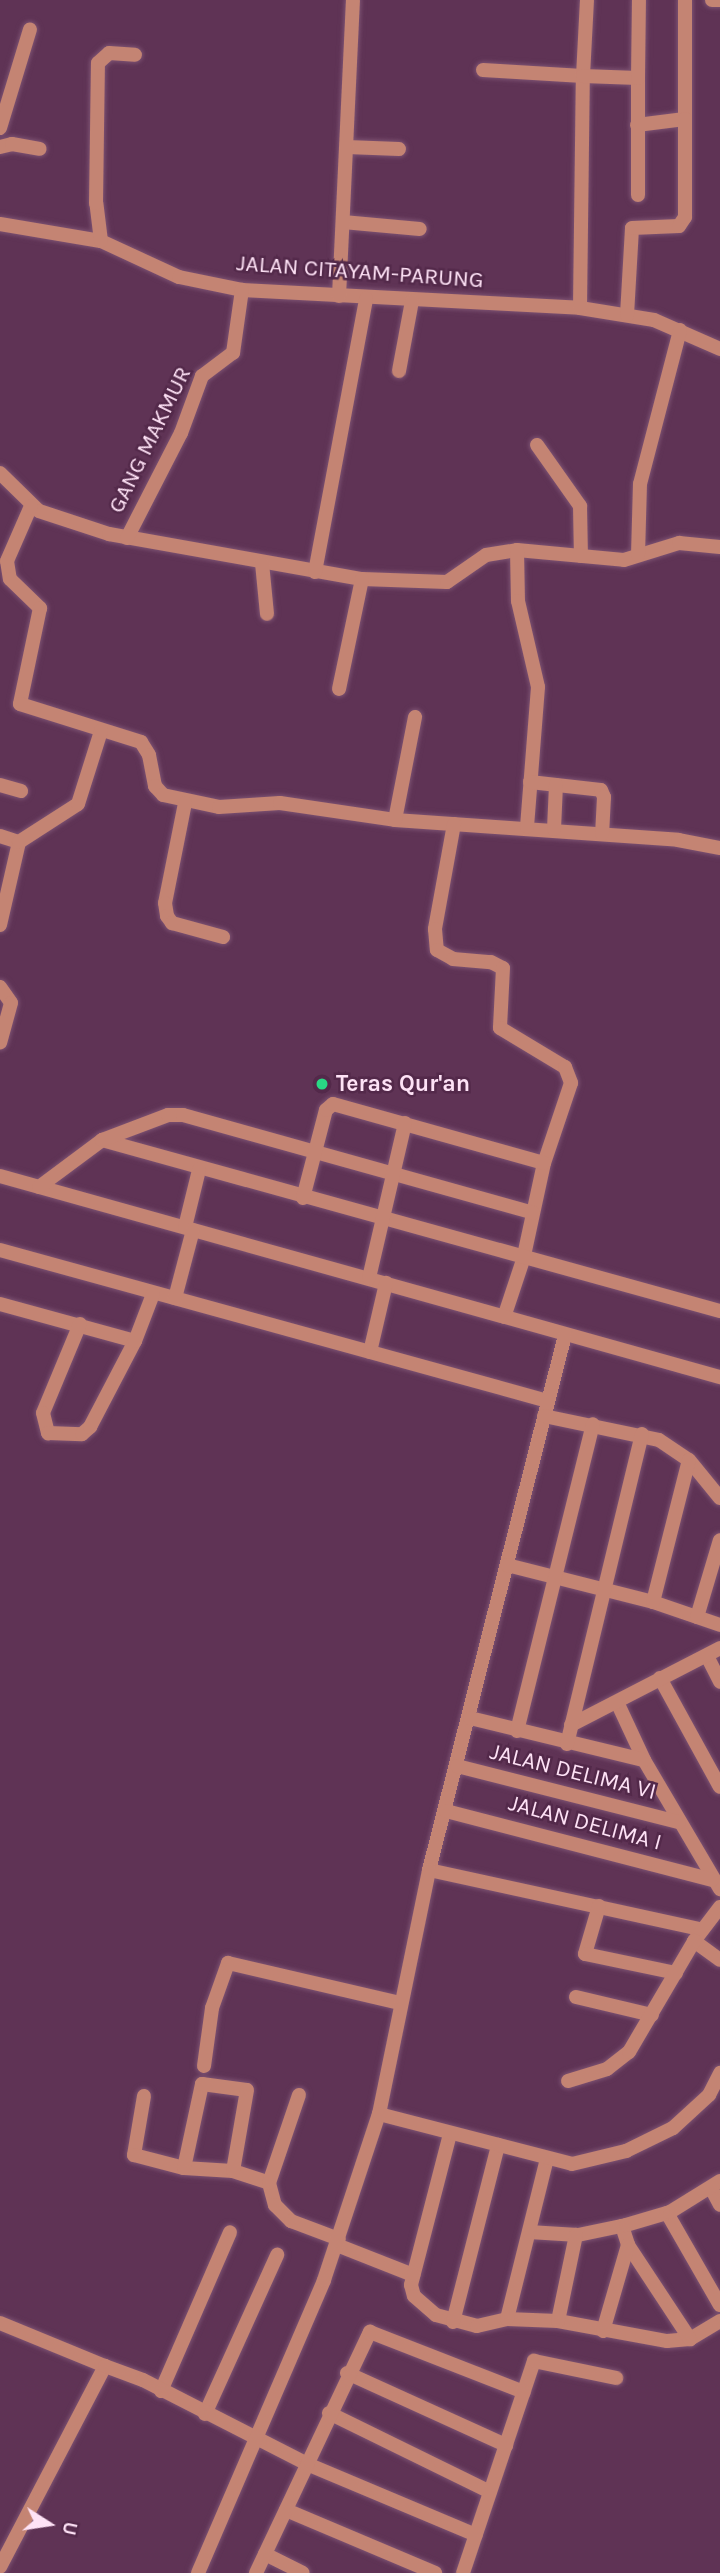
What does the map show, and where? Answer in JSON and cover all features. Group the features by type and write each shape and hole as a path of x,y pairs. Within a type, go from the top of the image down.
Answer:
{"street":[{"path":"339,296 353,0"},
{"path":"580,309 583,76 587,0"},
{"path":"638,195 639,0"},
{"path":"626,315 632,228 679,226 685,217 685,0"},
{"path":"712,0 720,0"},
{"path":"0,128 30,29"},
{"path":"102,241 96,202 98,63 109,53 135,55"},
{"path":"483,70 638,78"},
{"path":"637,125 685,119"},
{"path":"0,147 12,144 40,149"},
{"path":"347,147 400,149"},
{"path":"343,222 420,229"},
{"name":"JALAN CITAYAM-PARUNG","path":"0,224 102,241 179,277 242,290 580,309 626,315 680,330 720,349"},
{"name":"GANG MAKMUR","path":"127,538 174,449 202,376 233,353 242,290"},
{"path":"316,572 366,299"},
{"path":"399,371 412,301"},
{"path":"638,555 640,484 680,330"},
{"path":"537,445 580,506 581,556"},
{"path":"0,473 31,506 127,538 362,579 447,582 486,555 517,550 624,560 680,543 720,547"},
{"path":"31,506 7,561 10,579 40,608 20,704 141,742 149,755 157,790 186,803 280,803 395,820 554,829 720,848"},
{"path":"517,550 518,601 538,687 527,827"},
{"path":"262,563 261,595 267,614"},
{"path":"339,689 362,579"},
{"path":"395,820 415,717"},
{"path":"0,925 4,886 19,842 78,804 101,731"},
{"path":"530,782 603,792 602,834"},
{"path":"0,785 21,791"},
{"path":"554,829 556,785"},
{"path":"186,803 165,903 167,916 172,923 223,937"},
{"path":"454,824 435,943 439,953 453,959 491,962 503,968 500,1028 565,1067 571,1083 544,1163 523,1260 504,1317"},
{"path":"0,836 19,842"},
{"path":"0,987 10,1003 0,1042"},
{"path":"303,1198 326,1110 332,1104 544,1163"},
{"path":"39,1186 102,1140 168,1115 183,1115 395,1171 533,1213"},
{"path":"369,1278 405,1124"},
{"path":"102,1140 199,1170 523,1260 720,1311"},
{"path":"176,1298 199,1170"},
{"path":"0,1176 720,1377"},
{"path":"0,1250 548,1401"},
{"path":"370,1352 386,1283"},
{"path":"80,1324 43,1413 48,1433 82,1434 90,1427 135,1341 153,1294"},
{"path":"0,1304 135,1341"},
{"path":"198,2573 324,2280 379,2114 429,1870 470,1718 565,1335"},
{"path":"544,1416 642,1434 689,1460 720,1498"},
{"path":"517,1731 593,1423"},
{"path":"567,1744 642,1434"},
{"path":"653,1602 689,1460"},
{"path":"697,1616 720,1540"},
{"path":"508,1564 653,1602 720,1625"},
{"path":"571,1725 720,1648"},
{"path":"707,1656 720,1682"},
{"path":"660,1678 720,1787"},
{"path":"617,1702 644,1760 716,1884"},
{"path":"470,1718 567,1744 644,1760"},
{"name":"JALAN DELIMA VI","path":"457,1766 679,1822"},
{"name":"JALAN DELIMA I","path":"446,1811 716,1884"},
{"path":"429,1870 600,1906 697,1935 720,1960"},
{"path":"600,1906 585,1954 676,1973"},
{"path":"568,2081 607,2070 622,2060 652,2015 697,1935 720,1907"},
{"path":"204,2066 215,1997 228,1962 400,2003"},
{"path":"576,1997 652,2015"},
{"path":"379,2114 572,2164 626,2151 673,2128 715,2098 720,2073"},
{"path":"184,2168 202,2084 247,2090 233,2171"},
{"path":"299,2095 270,2183 275,2205 291,2221 337,2245 413,2275"},
{"path":"144,2096 134,2155 184,2168 233,2171 270,2183"},
{"path":"450,2134 413,2275 414,2296 453,2322 484,2326 508,2319 558,2321 603,2332 667,2342 690,2339 720,2321"},
{"path":"453,2322 498,2145"},
{"path":"508,2319 547,2158"},
{"path":"528,2232 576,2235 622,2226 667,2213 715,2185 720,2205"},
{"path":"667,2213 720,2305"},
{"path":"622,2226 628,2245 690,2339"},
{"path":"161,2391 230,2232"},
{"path":"558,2321 576,2235"},
{"path":"603,2332 628,2245"},
{"path":"205,2414 277,2255"},
{"path":"0,2323 161,2391 307,2464 476,2535"},
{"path":"256,2573 365,2338 377,2332 524,2392"},
{"path":"464,2573 537,2360 616,2378"},
{"path":"0,2567 105,2366"},
{"path":"347,2374 506,2445"},
{"path":"329,2413 490,2492"},
{"path":"286,2510 435,2573"},
{"path":"265,2554 303,2573"}],"place":[{"name":"Teras Qur'an","path":"322,1084"}]}
